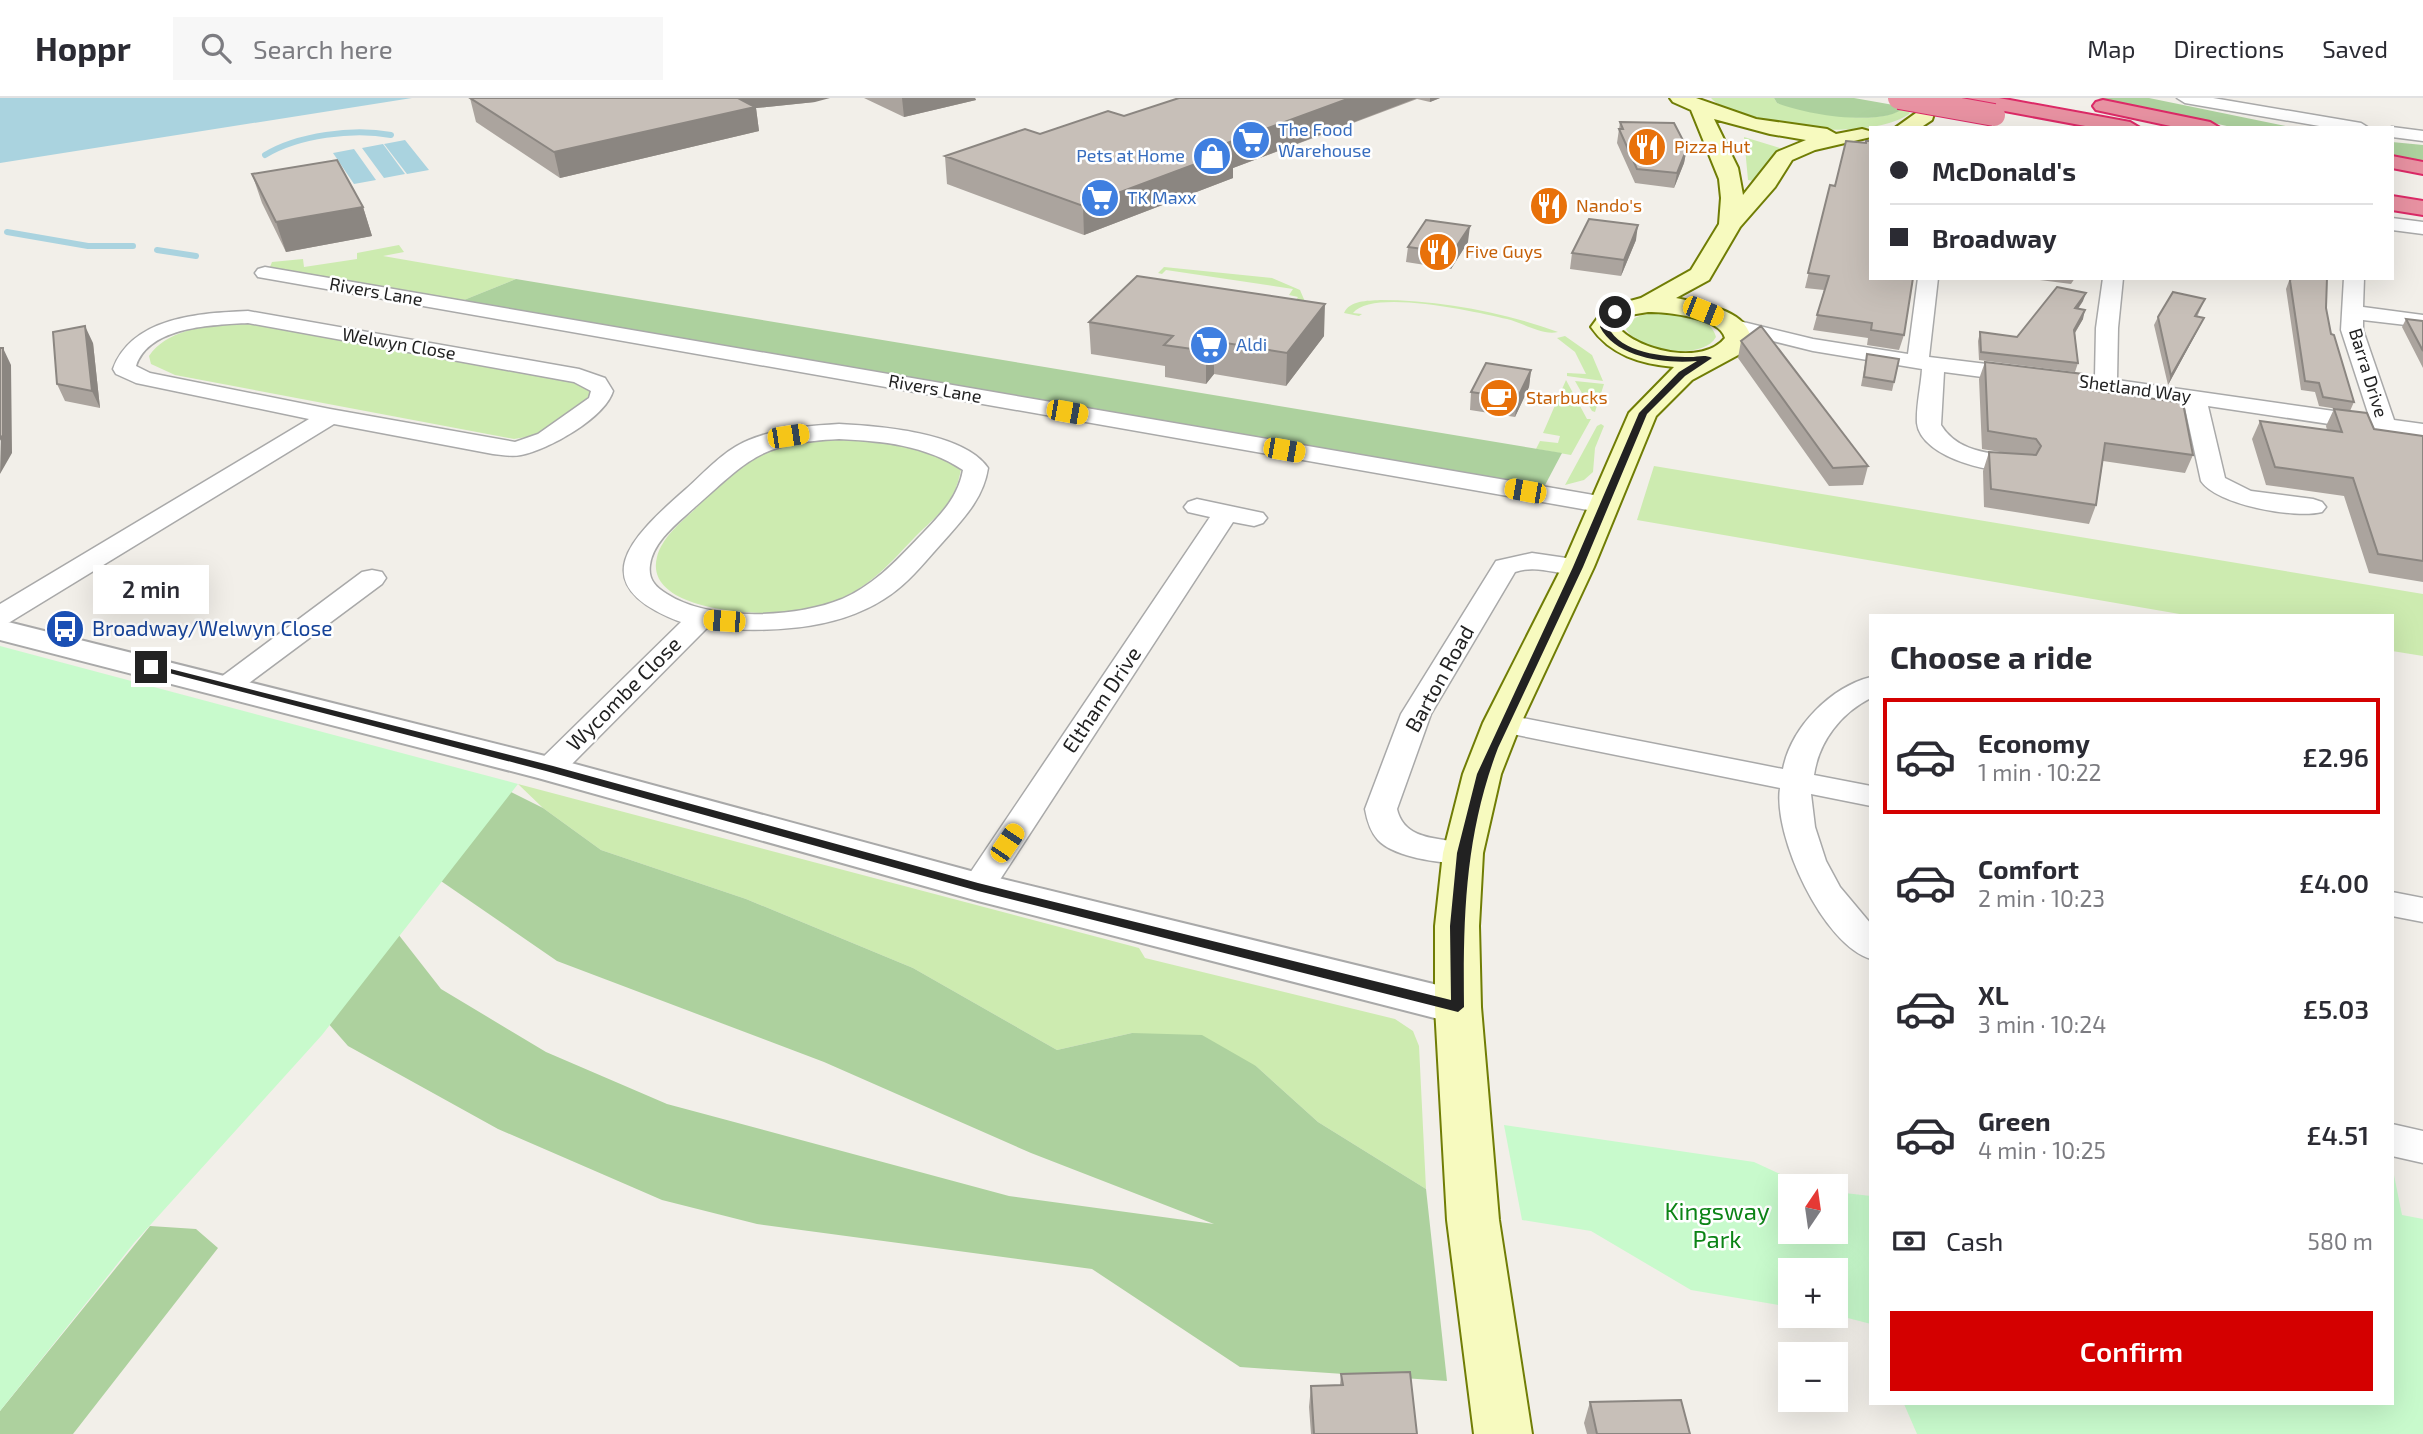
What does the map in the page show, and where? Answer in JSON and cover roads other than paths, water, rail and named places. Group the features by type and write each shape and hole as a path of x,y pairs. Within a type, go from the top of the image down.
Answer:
{"highway":[{"path":"1899,98 2115,126"},
{"path":"1967,98 2054,126"},
{"path":"2060,98 2149,115"},
{"path":"2076,98 2201,126"},
{"path":"2394,162 2423,168"},
{"path":"2394,175 2423,181"},
{"path":"2394,189 2423,195"},
{"path":"2394,203 2423,208"}],"main road":[{"path":"1908,126 1924,116 1929,98"},
{"path":"1694,103 1740,122 1770,129 1812,135 1866,135"},
{"path":"1694,103 1722,155 1729,174 1732,192 1730,224"},
{"path":"1715,356 1690,359 1650,356 1618,344 1608,336 1604,327 1606,319 1615,312 1646,304 1700,275 1730,224 1767,182 1779,161 1790,152 1809,145 1866,135"},
{"path":"1503,1434 1473,1220 1458,1007 1457,926 1463,853 1482,774 1502,723 1578,567 1643,413 1682,374 1732,348 1737,341 1736,333 1725,321 1700,275"},
{"path":"1646,304 1685,306 1725,321"},
{"path":"1618,344 1637,378 1643,413"}],"street":[{"path":"2185,98 2349,126"},
{"path":"2394,132 2423,136"},
{"path":"2394,224 2423,228"},
{"name":"Rivers Lane","path":"265,273 1605,505"},
{"path":"1928,280 1926,362 1929,425 1932,433 1959,455 2021,465"},
{"path":"2106,385 2108,316 2113,280"},
{"name":"Barra Drive","path":"2354,280 2351,330 2384,426"},
{"path":"2352,312 2423,321"},
{"name":"Welwyn Close","path":"248,317 579,376 597,383 602,391 598,401 546,439 517,449 493,447 330,416 144,378 124,369 125,358 157,334 201,321 248,317"},
{"name":"Shetland Way","path":"1725,321 1771,337 1847,352 2194,397 2423,431"},
{"name":"Shetland Way","path":"1715,356 1768,350 1847,352"},
{"path":"2194,397 2213,481 2217,486 2245,496 2313,506"},
{"path":"0,615 330,416"},
{"name":"Wycombe Close","path":"549,768 700,619 784,621 820,615 849,605 876,591 894,578 967,500 976,468 961,455 941,446 841,430 788,436 749,450 659,525 638,557 636,575 646,595 668,610 700,619"},
{"name":"Eltham Drive","path":"978,887 1226,513"},
{"name":"Barton Road","path":"1463,853 1401,842 1387,832 1381,821 1381,809 1416,715 1505,567 1521,560 1578,567"},
{"path":"227,686 372,578"},
{"path":"0,630 549,768 978,887 1458,1007"},
{"path":"1869,688 1843,702 1820,724 1804,752 1796,781 1796,825 1810,866 1830,902 1869,944"},
{"path":"1502,723 1869,796"},
{"path":"2394,904 2423,910"},
{"path":"2394,1140 2423,1147"}],"water":[{"path":"0,98 412,98 0,163"},
{"path":"405,140 429,170 407,174 384,144"},
{"path":"383,144 405,174 384,178 362,148"},
{"path":"354,149 376,180 354,184 333,153"}],"waterway":[{"path":"265,155 293,142 326,135 360,132 391,135"},
{"path":"7,232 88,246 133,246"},
{"path":"157,250 196,256"}],"place":[{"name":"The Food Warehouse","path":"1251,140"},
{"name":"Pizza Hut","path":"1647,147"},
{"name":"Pets at Home","path":"1212,156"},
{"name":"TK Maxx","path":"1100,198"},
{"name":"Nando's","path":"1549,206"},
{"name":"Five Guys","path":"1438,252"},
{"name":"Aldi","path":"1209,345"},
{"name":"Starbucks","path":"1499,398"},
{"name":"Broadway/Welwyn Close","path":"65,629"}],"park label":[{"name":"Kingsway Park","path":"1717,1226"}]}
